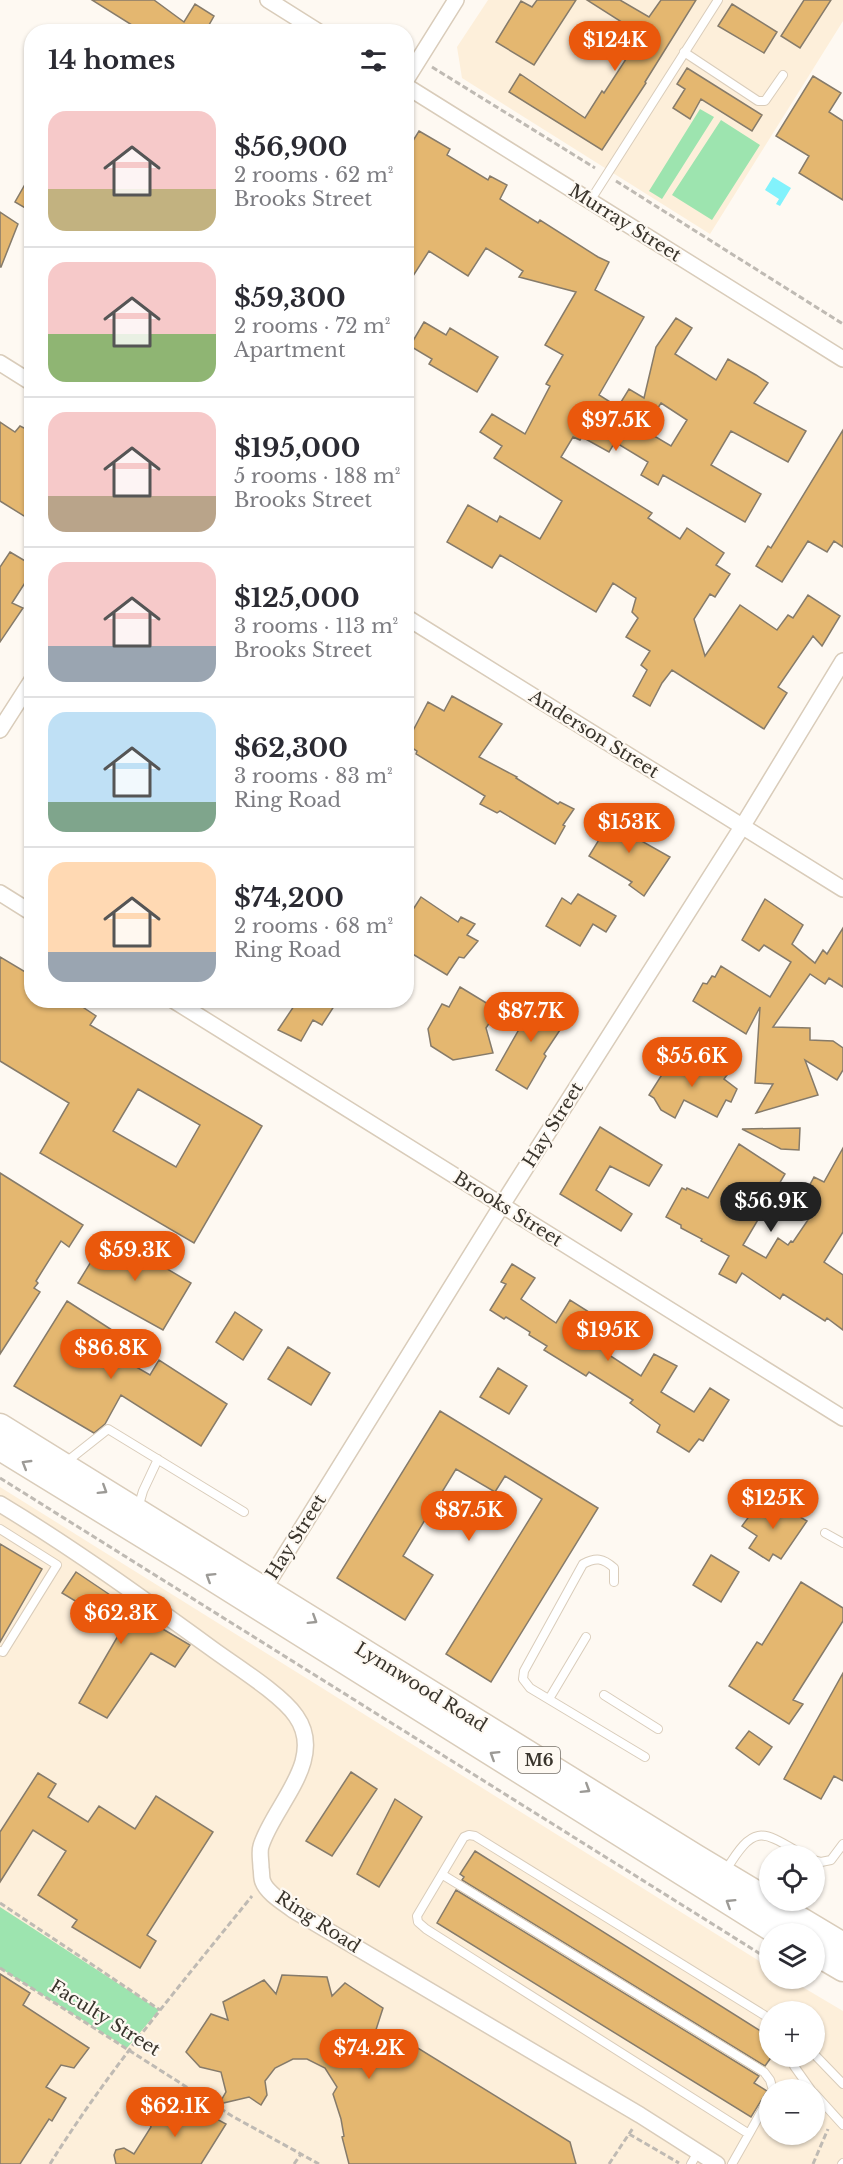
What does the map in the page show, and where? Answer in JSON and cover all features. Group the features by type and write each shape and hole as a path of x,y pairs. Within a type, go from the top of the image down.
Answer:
{"main road":[{"name":"Lynnwood Road","path":"0,1426 723,1874 843,1945"},
{"name":"Lynnwood Road","path":"0,1448 762,1923"},
{"path":"825,1958 843,1968"}],"street":[{"path":"268,0 306,24"},
{"path":"414,68 456,0"},
{"name":"Murray Street","path":"414,91 843,359"},
{"path":"0,363 24,378"},
{"name":"Anderson Street","path":"414,622 843,889"},
{"name":"Hay Street","path":"264,1589 502,1205 742,827 843,661"},
{"path":"0,730 24,692"},
{"path":"0,893 24,908"},
{"name":"Brooks Street","path":"186,1008 843,1418"},
{"name":"Ring Road","path":"0,1504 111,1576 248,1674 297,1717 304,1737 305,1754 296,1780 272,1821 260,1848 263,1882 277,1898 293,1910 640,2115 695,2158 717,2164"}],"lane":[{"path":"590,201 717,0"},
{"path":"684,52 758,100 765,101 783,75"},
{"path":"63,1465 108,1429 244,1512"},
{"path":"137,1511 143,1491 158,1460"},
{"path":"0,1529 57,1565 3,1652 0,1651"},
{"path":"825,1533 843,1543"},
{"path":"614,1582 614,1568 605,1559 593,1559 583,1564 524,1671 523,1679 526,1684 549,1699 645,1757"},
{"path":"549,1699 586,1637"},
{"path":"604,1695 658,1729"},
{"path":"723,1874 740,1846 754,1835 769,1835 786,1845"},
{"path":"749,2134 426,1929 418,1922 417,1916 464,1837 475,1836 759,2012"},
{"path":"825,1861 831,1860 843,1844"},
{"path":"443,1875 764,2072 769,2079"},
{"path":"825,2065 843,2084"},
{"path":"825,2106 843,2125"},
{"path":"732,2164 759,2116"}],"path":[{"path":"420,59 843,324"},
{"path":"0,1478 759,1953"},
{"path":"50,2164 130,2049 263,1882"},
{"path":"0,1903 160,2010"},
{"name":"Faculty Street","path":"0,1968 232,2116 319,2164"},
{"path":"609,2164 640,2115"},
{"path":"813,2164 833,2116"},
{"path":"629,2134 680,2164"},
{"path":"294,2164 301,2154"}],"shaded area":[{"path":"488,0 843,0 843,21 710,234 462,78 457,47"},
{"path":"0,1487 759,1961 759,1989 806,1989 843,2011 843,2164 0,2164"}],"green space":[{"path":"700,109 714,117 662,199 649,191"},
{"path":"721,120 760,145 712,220 672,195"},
{"path":"0,1907 159,2010 127,2048 0,1968"}],"water":[{"path":"773,177 791,188 780,206 776,204 779,199 765,190"}],"building":[{"path":"92,0 154,0 184,22 195,4 214,16 210,24 130,24"},
{"path":"537,0 576,0 534,65 496,42 521,1 532,7"},
{"path":"587,0 620,0 649,17 661,0 696,0 602,150 509,92 520,74 585,118 630,53 627,51 639,33"},
{"path":"804,0 831,0 800,48 781,36"},
{"path":"732,4 777,32 764,53 718,26"},
{"path":"687,68 762,115 752,131 701,99 690,119 673,108 685,89 677,84"},
{"path":"813,76 841,93 829,112 843,121 843,200 799,173 809,156 776,136"},
{"path":"419,131 450,149 447,155 488,180 490,176 507,185 500,199 538,223 540,220 609,262 595,290 644,317 599,395 618,407 629,389 644,398 656,347 676,318 692,328 675,354 716,380 728,359 756,375 768,383 754,403 806,431 788,462 731,431 711,465 761,494 745,522 663,475 658,485 641,475 648,462 615,442 609,452 582,437 580,440 573,437 561,457 652,513 648,518 680,539 687,528 724,553 716,565 730,574 715,597 710,594 694,619 705,656 740,605 777,630 788,615 793,618 808,595 840,616 822,646 813,636 778,687 787,693 764,729 672,670 650,706 633,696 647,670 641,665 650,651 626,637 638,618 632,612 636,598 613,583 596,612 500,555 492,568 447,542 468,505 497,522 500,516 540,539 562,501 494,458 502,446 480,432 492,414 525,434 550,386 546,384 563,355 545,345 576,292 519,277 523,271 486,248 468,276 429,251 414,274 414,139","holes":["661,403 687,420 671,446 644,430"]},
{"path":"24,186 24,207 15,202"},
{"path":"0,212 18,224 1,267 0,267"},
{"path":"424,322 446,335 450,328 498,357 477,392 429,364 432,359 414,348 414,339"},
{"path":"0,422 15,432 20,426 24,428 24,516 0,501"},
{"path":"843,430 843,547 834,541 827,552 808,541 782,582 756,566 768,546 771,548"},
{"path":"10,552 24,560 24,584 12,603 23,608 0,642 0,567"},
{"path":"452,696 502,724 479,757 517,777 558,804 560,802 574,809 563,825 565,826 555,844 500,811 497,813 480,804 485,796 416,754 414,729 428,702 444,711"},
{"path":"619,807 636,820 629,834 670,857 644,896 629,885 632,882 589,856"},
{"path":"578,894 616,916 606,932 593,924 580,946 546,926 562,898 571,904"},
{"path":"421,897 458,922 461,917 475,924 467,935 478,941 464,958 459,957 447,975 414,955 414,908"},
{"path":"765,899 803,925 792,944 815,963 823,950 827,954 843,928 843,987 829,978 825,984 810,974 773,1027 810,1028 810,1040 833,1041 843,1048 843,1070 837,1080 805,1060 818,1095 756,1113 773,1084 755,1083 760,1007 746,1034 693,1001 703,983 707,984 712,976 715,977 721,966 770,997 791,962 764,945 759,951 742,940"},
{"path":"0,957 24,971 24,1008 84,1008 96,1016 90,1025 262,1126 194,1243 40,1153 69,1103 0,1061","holes":["138,1089 200,1125 176,1167 113,1131"]},
{"path":"460,987 498,1010 486,1028 493,1053 453,1060 431,1046 428,1029 442,1004 449,1007"},
{"path":"539,994 559,1006 552,1017 564,1024 544,1054 546,1056 527,1089 496,1070"},
{"path":"293,1008 333,1008 322,1025 313,1020 301,1041 278,1030"},
{"path":"675,1054 698,1069 703,1060 727,1075 724,1079 737,1089 731,1102 726,1100 717,1117 684,1100 675,1118 661,1110 654,1098 649,1095"},
{"path":"600,1127 662,1165 649,1186 610,1166 596,1190 632,1214 621,1231 560,1194"},
{"path":"800,1128 799,1150 781,1149 742,1129"},
{"path":"739,1144 785,1174 743,1245 766,1258 778,1238 788,1245 791,1241 793,1242 812,1214 809,1212 816,1198 806,1192 814,1177 824,1182 843,1148 843,1232 824,1262 843,1275 843,1330 827,1318 825,1321 783,1294 780,1299 742,1273 736,1283 719,1274 729,1256 701,1241 702,1239 666,1217 682,1188 708,1198"},
{"path":"0,1173 83,1225 69,1247 61,1241 36,1281 38,1283 34,1288 40,1292 0,1354"},
{"path":"108,1234 191,1283 163,1330 78,1283"},
{"path":"512,1264 535,1278 521,1299 556,1323 570,1300 619,1331 606,1353 641,1376 654,1354 677,1366 661,1392 694,1412 710,1388 729,1400 703,1441 699,1439 689,1452 657,1432 660,1425 630,1403 633,1400 589,1372 586,1376 544,1350 547,1346 529,1335 530,1332 490,1310 506,1284 501,1282"},
{"path":"67,1301 129,1341 119,1357 150,1375 159,1360 227,1404 201,1446 121,1395 105,1424 94,1433 14,1386"},
{"path":"235,1312 262,1330 243,1360 216,1342"},
{"path":"288,1347 330,1373 311,1405 268,1379"},
{"path":"498,1368 527,1386 509,1414 480,1397"},
{"path":"440,1411 598,1508 491,1682 446,1654 542,1499 505,1476 495,1492 456,1469 403,1556 433,1575 405,1620 337,1578"},
{"path":"761,1500 774,1509 778,1504 807,1521 781,1559 773,1554 769,1561 749,1548 757,1536 742,1526"},
{"path":"0,1544 42,1569 0,1642"},
{"path":"711,1555 739,1572 721,1602 693,1585"},
{"path":"76,1572 127,1608 190,1645 175,1667 151,1653 107,1718 79,1703 122,1629 62,1593"},
{"path":"801,1582 843,1608 843,1621 793,1700 803,1704 789,1724 729,1686 757,1642 762,1645"},
{"path":"843,1673 843,1781 834,1776 821,1799 784,1779"},
{"path":"749,1731 772,1747 759,1765 736,1748"},
{"path":"351,1772 377,1789 332,1856 306,1841"},
{"path":"38,1773 56,1784 48,1797 88,1822 99,1806 135,1829 156,1796 213,1832 147,1935 156,1941 140,1968 72,1927 77,1920 38,1895 66,1851 33,1830 0,1882 0,1832"},
{"path":"395,1799 422,1817 379,1887 357,1874"},
{"path":"475,1851 759,2030 759,2062 462,1880 464,1877 460,1874"},
{"path":"456,1890 759,2076 754,2083 759,2086 759,2104 751,2117 437,1923"},
{"path":"0,1974 30,1993 23,2005 89,2048 74,2068 61,2065 46,2087 66,2098 52,2121 49,2119 20,2164 0,2164"},
{"path":"282,1975 327,1977 332,1996 345,1983 383,2008 373,2039 389,2049 413,2045 570,2142 576,2164 349,2164 342,2137 344,2136 341,2119 333,2094 337,2087 325,2068 307,2059 293,2059 275,2068 265,2081 267,2095 261,2105 249,2097 219,2104 226,2092 221,2072 200,2067 186,2052 211,2014 228,2020 223,2002 264,1980 276,1994"},
{"path":"169,2098 186,2109 189,2104 226,2124 201,2164 116,2164 114,2155 116,2150 124,2148 134,2154 151,2127 148,2120 159,2115"}]}
